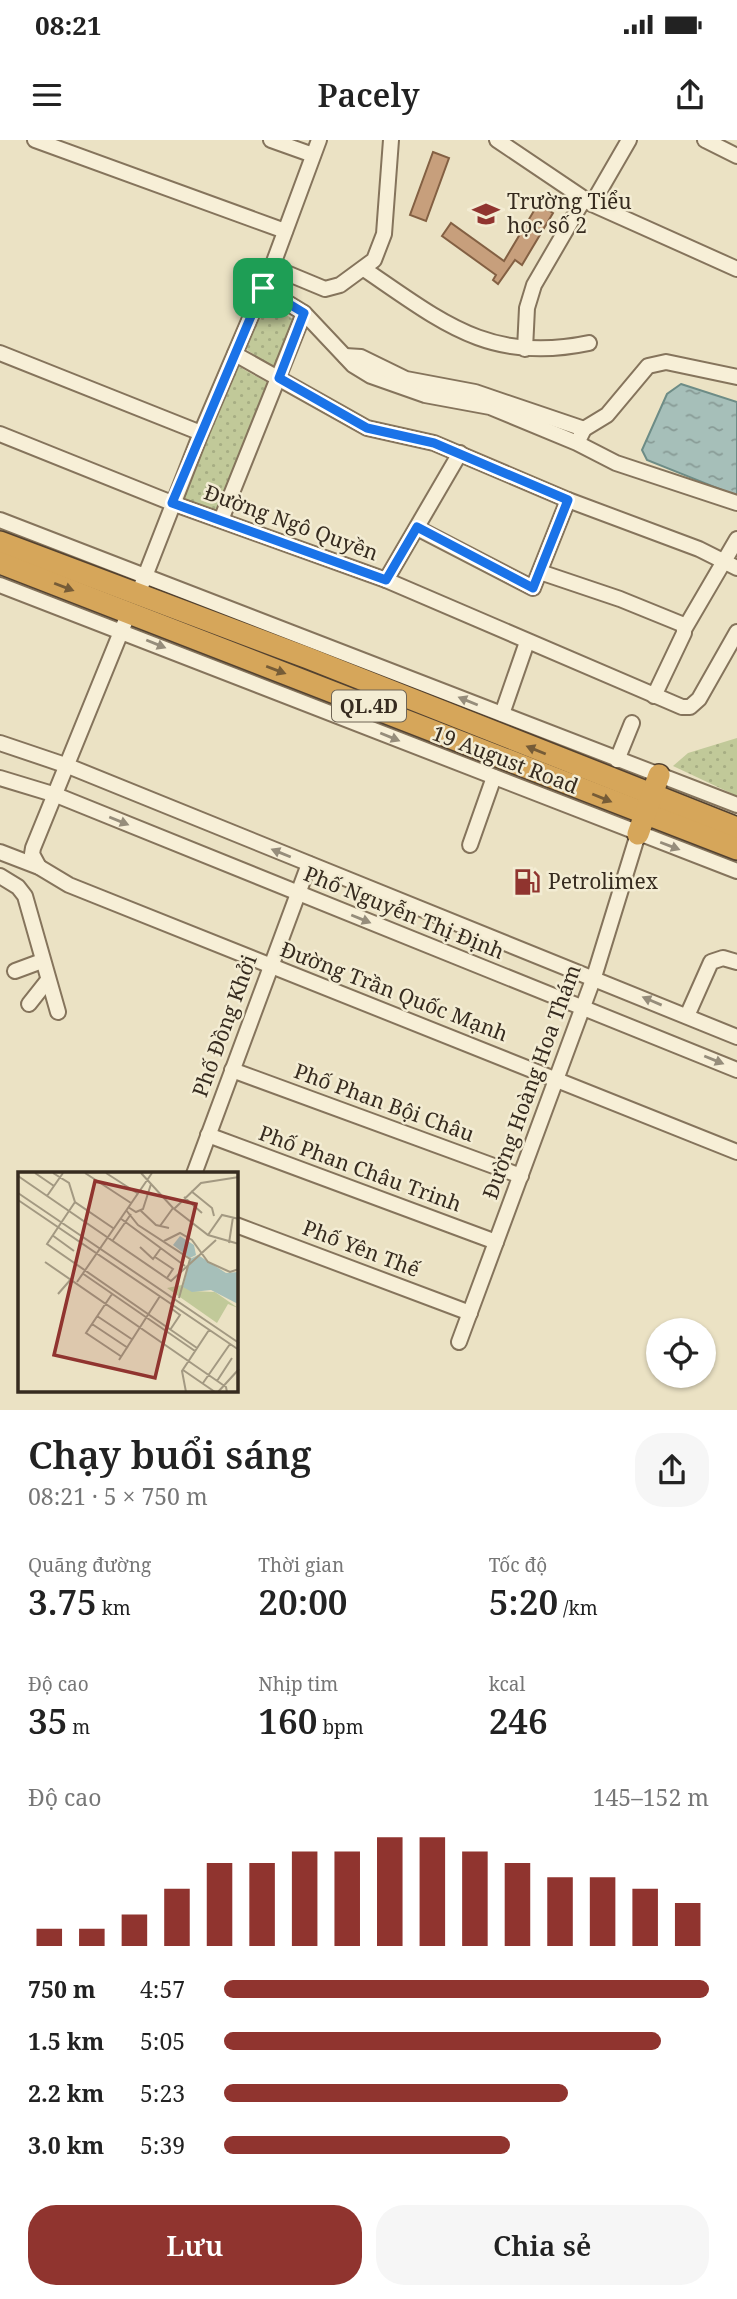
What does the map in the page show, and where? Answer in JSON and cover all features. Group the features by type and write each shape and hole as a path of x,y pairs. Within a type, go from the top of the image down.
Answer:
{"highway":[{"name":"19 August Road","path":"0,542 133,603 645,815 737,849"},
{"name":"19 August Road","path":"0,563 133,603"},
{"path":"645,815 659,775"},
{"name":"19 August Road","path":"645,815 737,828"}],"street":[{"path":"35,140 285,231"},
{"path":"271,140 313,155"},
{"path":"39,867 32,854 33,848 172,503 272,267 319,140"},
{"path":"272,267 325,289 340,285 364,269 379,253 384,234 391,140"},
{"path":"497,140 588,202 737,269"},
{"path":"525,349 527,308 534,285 629,140"},
{"path":"705,140 737,156"},
{"path":"364,269 472,336 499,346 557,349 589,343"},
{"path":"263,288 304,313 345,356 361,357 406,379 475,391 581,436 616,463 737,503"},
{"path":"221,520 304,313"},
{"path":"0,353 201,433"},
{"path":"235,355 367,428 434,443 568,500 678,540 737,568"},
{"path":"581,436 607,415 648,366 666,362 737,377"},
{"name":"Đường Ngô Quyền","path":"0,434 172,503 386,580 682,707 690,707 699,699 737,632"},
{"path":"386,580 460,453"},
{"path":"417,527 533,588 568,500"},
{"name":"19 August Road","path":"0,520 133,603 494,777 645,815 737,871"},
{"path":"654,696 685,628 737,538"},
{"path":"540,572 653,611 685,628"},
{"name":"19 August Road","path":"0,585 133,603 502,714 737,805"},
{"path":"502,714 527,642"},
{"path":"617,760 632,723"},
{"name":"Phố Nguyễn Thị Định","path":"0,743 68,766 737,1037"},
{"path":"470,845 494,777"},
{"name":"Phố Nguyễn Thị Định","path":"0,778 56,796 737,1070"},
{"name":"Đường Hoàng Hoa Thám","path":"459,1342 594,977 645,815"},
{"name":"Đường Trần Quốc Mạnh","path":"0,852 39,867 69,885 270,966 557,1080 736,1147"},
{"name":"Phố Đồng Khởi","path":"195,1172 309,864"},
{"path":"0,876 18,887 25,896 58,1012"},
{"path":"687,1016 711,962 723,958 737,962"},
{"path":"15,971 43,961"},
{"path":"29,1004 48,980"},
{"name":"Phố Phan Bội Châu","path":"232,1070 521,1176"},
{"name":"Phố Phan Châu Trinh","path":"208,1135 496,1242"},
{"name":"Phố Yên Thế","path":"238,1226 470,1313"}],"green space":[{"path":"263,299 294,320 273,369 245,348"},
{"path":"236,365 270,384 219,517 181,502"},
{"path":"737,738 737,796 673,766 688,753"}],"water":[{"path":"681,384 737,402 737,496 647,460 642,450 667,394"}],"building":[{"path":"433,152 449,158 426,221 410,215"},
{"path":"538,204 553,213 522,265 515,260 498,284 493,280 496,275 442,236 451,223 504,261"}],"place":[{"name":"Trường Tiểu học số 2","path":"486,214"},
{"name":"Petrolimex","path":"527,882"}],"route":[{"path":"263,288 304,313 279,378 367,428 434,443 568,500 533,588 417,527 386,580 172,503 263,288"}]}
